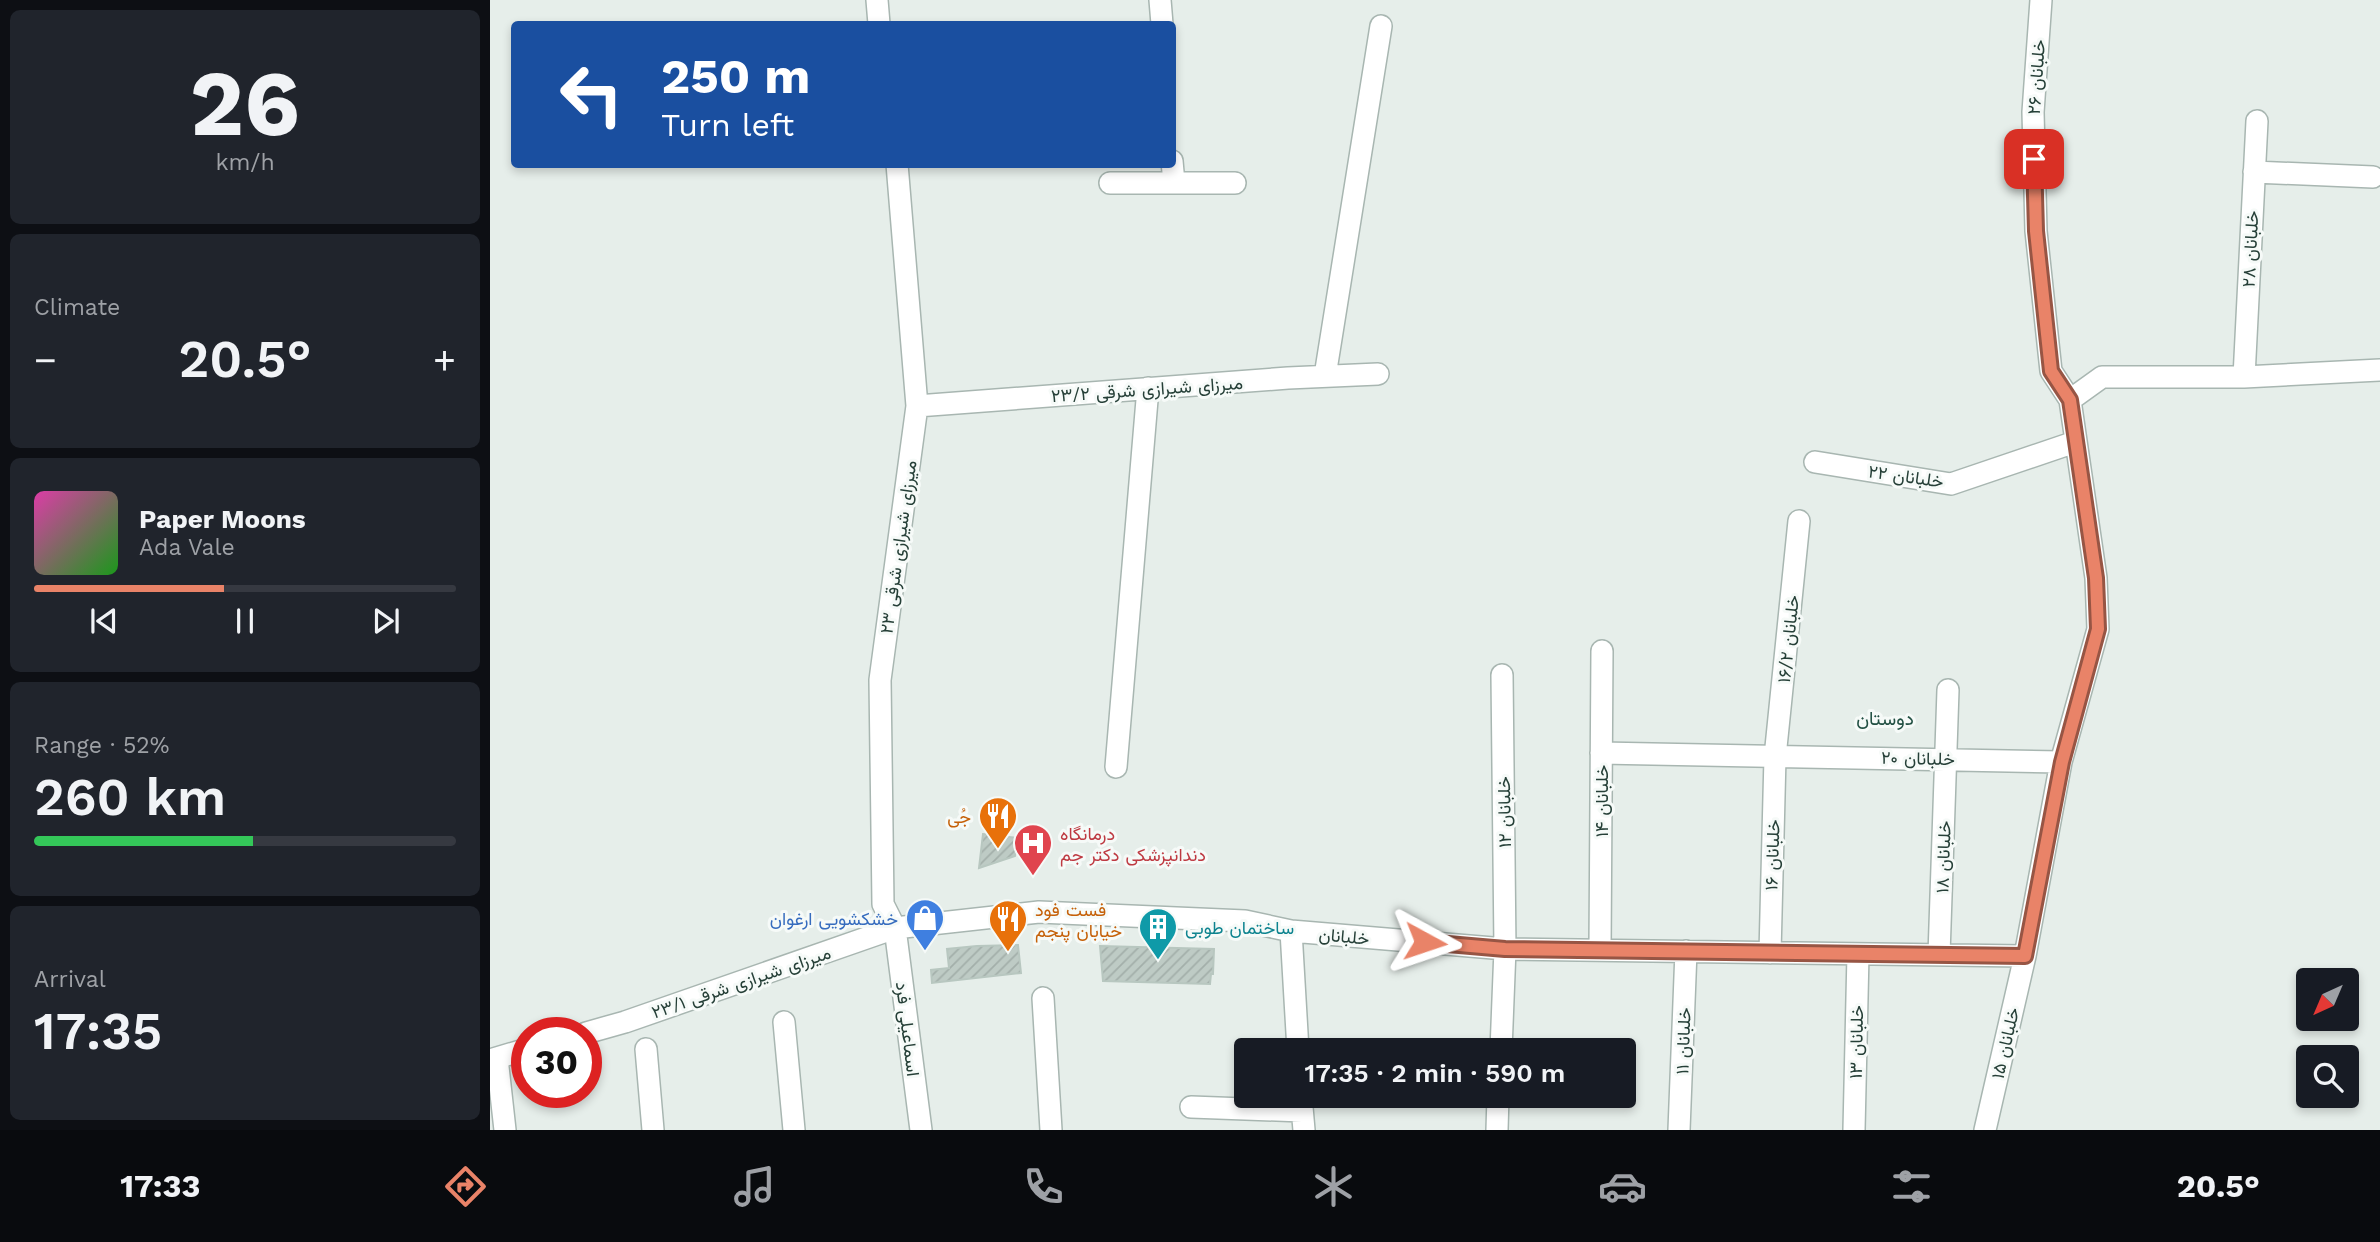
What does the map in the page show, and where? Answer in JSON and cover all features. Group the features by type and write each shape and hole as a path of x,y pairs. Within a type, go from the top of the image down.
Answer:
{"street":[{"path":"877,0 879,21"},
{"path":"1160,0 1162,21"},
{"name":"۲۶ خلبانان","path":"2041,0 2033,112 2036,231 2051,371 2070,400"},
{"path":"1325,376 1381,26"},
{"name":"۲۸ خلبانان","path":"2244,377 2257,121"},
{"name":"۲۳ میرزای شیرازی شرقی","path":"895,928 883,904 880,680 917,406 897,168"},
{"path":"1173,168 1174,183"},
{"path":"2254,172 2373,177"},
{"path":"1110,183 1235,183"},
{"path":"2070,400 2102,377 2244,377 2380,370"},
{"name":"۲۳/۲ میرزای شیرازی شرقی","path":"917,406 1378,374"},
{"path":"1116,767 1148,388"},
{"name":"۱۵ خلبانان","path":"1985,1130 2025,956 2062,762 2098,629 2096,578 2070,400"},
{"name":"۲۲ خلبانان","path":"1815,463 1951,484 2075,442"},
{"name":"۱۶/۲ خلبانان","path":"1775,757 1799,521"},
{"name":"۱۴ خلبانان","path":"1600,950 1602,651"},
{"name":"۱۲ خلبانان","path":"1501,1038 1505,949 1502,675"},
{"name":"۱۸ خلبانان","path":"1939,955 1948,690"},
{"name":"۲۰ خلبانان","path":"1601,753 2062,762"},
{"name":"۱۶ خلبانان","path":"1770,953 1775,757"},
{"name":"۲۳/۱ میرزای شیرازی شرقی","path":"602,1028 895,928 1039,912 1245,921 1292,931"},
{"name":"اسماعیلی فرد","path":"895,928 921,1130"},
{"path":"1292,931 1297,1038"},
{"name":"خلبانان","path":"1292,931 1505,949 2025,956"},
{"name":"۱۱ خلبانان","path":"1679,1130 1686,951"},
{"name":"۱۳ خلبانان","path":"1854,1130 1858,954"},
{"path":"1043,998 1051,1130"},
{"path":"784,1022 794,1130"},
{"path":"646,1049 653,1130"},
{"path":"505,1130 493,1059 511,1054"},
{"path":"1191,1107 1302,1112"},
{"path":"1497,1130 1498,1108"}],"building":[{"path":"983,834 1018,838 1015,856 979,868"},
{"path":"1018,945 1021,973 932,983 931,970 949,968 947,949"},
{"name":"ساختمان طوبی","path":"1100,946 1214,949 1213,974 1210,984 1103,981"}],"place":[{"name":"جُی","path":"998,850"},
{"name":"درمانگاه دندانپزشکی دکتر جم","path":"1033,877"},
{"name":"خشکشویی ارغوان","path":"925,952"},
{"name":"فست فود خیابان پنجم","path":"1008,953"},
{"name":"ساختمان طوبی","path":"1158,961"}],"district":[{"name":"دوستان","path":"1885,718"}],"route":[{"path":"1425,942 1505,949 2025,956 2062,762 2098,629 2096,578 2070,400 2051,371 2036,231 2034,159"}]}
